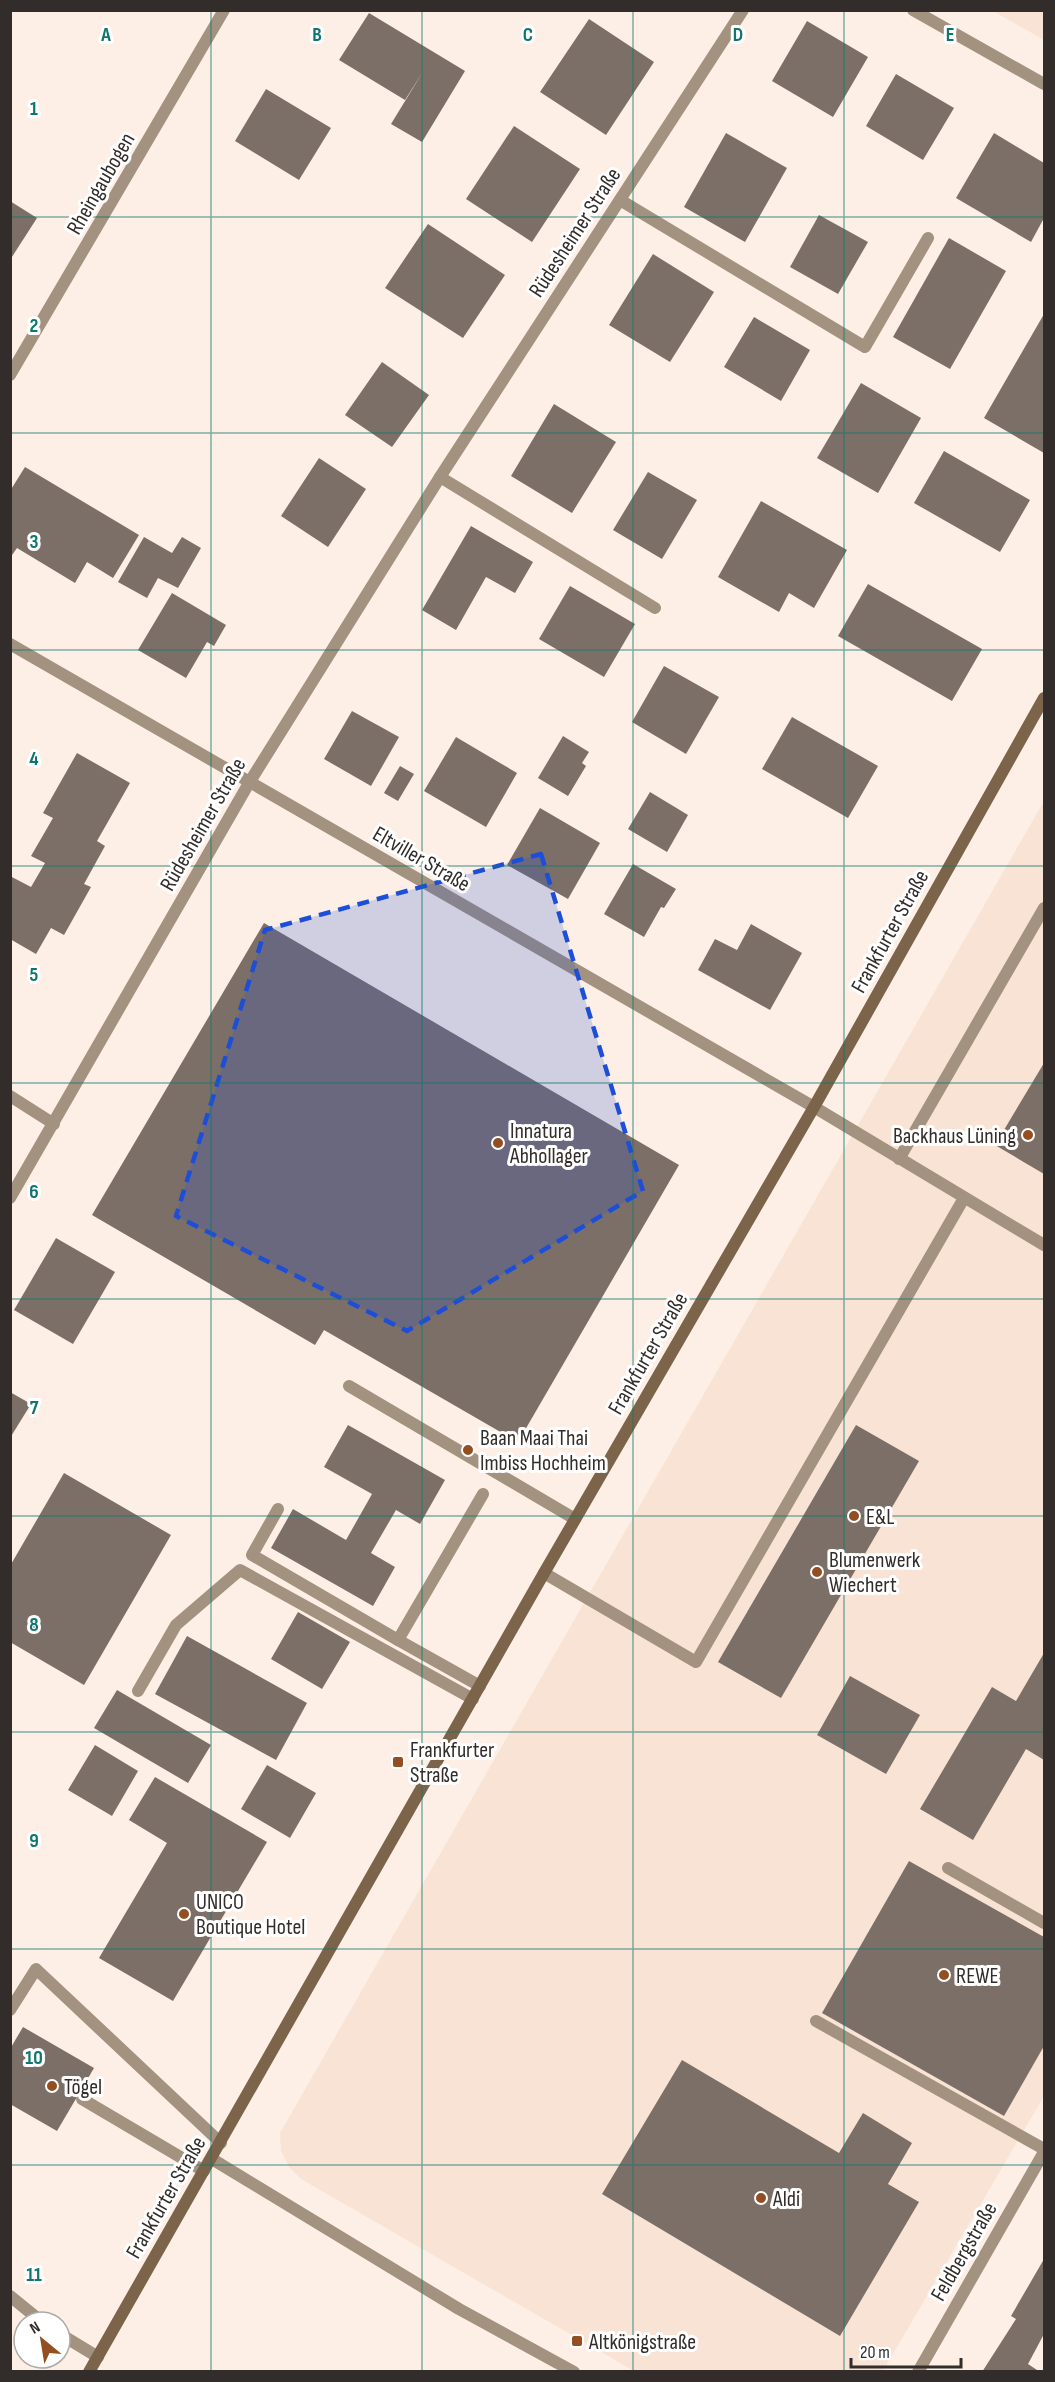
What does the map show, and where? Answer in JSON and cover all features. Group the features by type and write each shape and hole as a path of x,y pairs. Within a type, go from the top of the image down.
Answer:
{"street":[{"name":"Rheingaubogen","path":"10,375 224,10"},
{"name":"Rüdesheimer Straße","path":"10,1198 249,783 440,477 743,10"},
{"path":"913,10 1044,84"},
{"path":"620,200 865,347 927,238"},
{"path":"440,477 655,608"},
{"name":"Eltviller Straße","path":"10,644 814,1107 1044,1245"},
{"name":"Frankfurter Straße","path":"89,2372 544,1573 814,1107 1044,698"},
{"path":"899,1159 1044,908"},
{"path":"10,1096 54,1124"},
{"path":"544,1573 696,1662 964,1198"},
{"path":"349,1386 576,1519"},
{"path":"398,1640 483,1494"},
{"path":"278,1509 252,1554 480,1686"},
{"path":"138,1691 176,1625 240,1570 473,1699"},
{"path":"948,1868 1044,1923"},
{"path":"10,2010 36,1969 221,2143"},
{"path":"816,2021 1044,2151"},
{"path":"82,2099 204,2171"},
{"name":"Feldbergstraße","path":"918,2372 1044,2151"},
{"path":"212,2158 459,2309 574,2372"},
{"path":"10,2296 27,2310"},
{"path":"72,2341 98,2357"}],"highlighted area":[{"path":"541,854 643,1191 407,1331 176,1216 265,930"}],"shaded area":[{"path":"993,11 1044,11 1044,40"},
{"path":"1044,801 1044,2096 883,2371 634,2371 301,2179 290,2168 281,2151 280,2133"}],"building":[{"path":"369,13 465,71 422,142 391,124 424,70 405,100 339,60"},
{"path":"589,19 654,62 606,135 540,92"},
{"path":"807,21 868,57 833,117 772,81"},
{"path":"896,74 954,108 923,160 866,126"},
{"path":"266,89 331,128 299,180 235,141"},
{"path":"514,126 580,169 532,242 466,199"},
{"path":"726,133 787,168 745,242 684,207"},
{"path":"994,133 1044,163 1044,218 1031,242 956,198"},
{"path":"10,201 37,218 10,260"},
{"path":"819,215 868,242 838,294 790,267"},
{"path":"428,224 505,275 463,338 385,288"},
{"path":"949,238 1006,271 950,369 893,337"},
{"path":"653,254 714,292 670,362 609,325"},
{"path":"1044,314 1044,453 984,418"},
{"path":"754,317 810,350 781,401 724,367"},
{"path":"382,362 429,395 392,447 345,415"},
{"path":"861,383 921,418 878,493 817,458"},
{"path":"554,404 616,442 572,513 511,476"},
{"path":"944,451 1030,500 1000,552 914,503"},
{"path":"319,458 366,489 328,547 281,516"},
{"path":"25,467 139,535 113,578 87,562 75,583 17,548 10,558 10,491"},
{"path":"648,472 697,500 662,559 613,530"},
{"path":"761,501 847,550 814,608 789,593 779,612 718,577"},
{"path":"471,526 533,562 515,593 486,577 456,630 422,610"},
{"path":"144,537 172,553 182,537 201,548 178,588 158,578 147,598 118,582"},
{"path":"868,584 982,649 952,701 838,636"},
{"path":"570,586 635,624 604,677 539,639"},
{"path":"172,593 226,625 214,646 207,642 186,678 138,650"},
{"path":"664,666 719,697 686,754 632,722"},
{"path":"352,711 399,737 371,786 324,759"},
{"path":"792,717 878,766 848,818 762,769"},
{"path":"563,736 589,752 582,763 586,766 568,796 538,778"},
{"path":"456,737 517,773 486,827 424,791"},
{"path":"77,753 130,783 97,841 105,846 84,884 91,887 64,935 51,928 36,954 10,939 10,876 31,887 45,863 31,856 53,818 43,813"},
{"path":"400,766 414,774 398,801 384,793"},
{"path":"650,792 688,815 667,852 628,829"},
{"path":"540,808 600,843 568,899 507,865"},
{"path":"633,864 676,889 664,908 661,907 644,937 604,914"},
{"path":"264,923 679,1165 518,1442 324,1330 315,1345 92,1215"},
{"path":"751,924 802,953 770,1010 698,970 715,939 737,950"},
{"path":"1044,1063 1044,1174 995,1145"},
{"path":"56,1238 115,1272 73,1344 14,1310"},
{"path":"10,1392 31,1404 10,1438"},
{"path":"348,1425 445,1480 420,1524 396,1510 371,1553 395,1567 373,1606 271,1548 293,1509 346,1540 372,1494 324,1467"},
{"path":"856,1425 919,1461 781,1698 718,1662"},
{"path":"64,1473 171,1535 84,1685 10,1642 10,1566"},
{"path":"298,1612 350,1642 322,1689 271,1659"},
{"path":"187,1636 307,1703 276,1760 155,1694"},
{"path":"1044,1653 1044,1760 1026,1749 973,1840 920,1809 992,1687 1016,1701"},
{"path":"850,1676 920,1715 886,1774 817,1735"},
{"path":"117,1690 211,1745 188,1783 94,1728"},
{"path":"95,1745 138,1771 112,1816 68,1790"},
{"path":"267,1765 316,1793 290,1838 241,1809"},
{"path":"155,1777 267,1842 173,2001 99,1958 167,1843 129,1820"},
{"name":"REWE","path":"909,1861 1044,1937 1044,2046 1004,2116 822,2013"},
{"path":"23,2027 94,2068 57,2131 10,2104 10,2049"},
{"name":"Aldi","path":"682,2060 839,2153 863,2113 912,2143 888,2184 919,2202 840,2336 602,2194"},
{"path":"1044,2259 1044,2334 1028,2364 1040,2372 982,2372 1016,2319 1011,2316"}],"place":[{"name":"Backhaus Lüning","path":"1028,1135"},
{"name":"Innatura Abhollager","path":"498,1143"},
{"name":"Baan Maai Thai Imbiss Hochheim","path":"468,1450"},
{"name":"E&L","path":"854,1516"},
{"name":"Blumenwerk Wiechert","path":"817,1572"},
{"name":"Frankfurter Straße","path":"398,1762"},
{"name":"UNICO Boutique Hotel","path":"184,1914"},
{"name":"REWE","path":"944,1975"},
{"name":"Tögel","path":"52,2086"},
{"name":"Aldi","path":"761,2198"},
{"name":"Altkönigstraße","path":"577,2341"}]}
